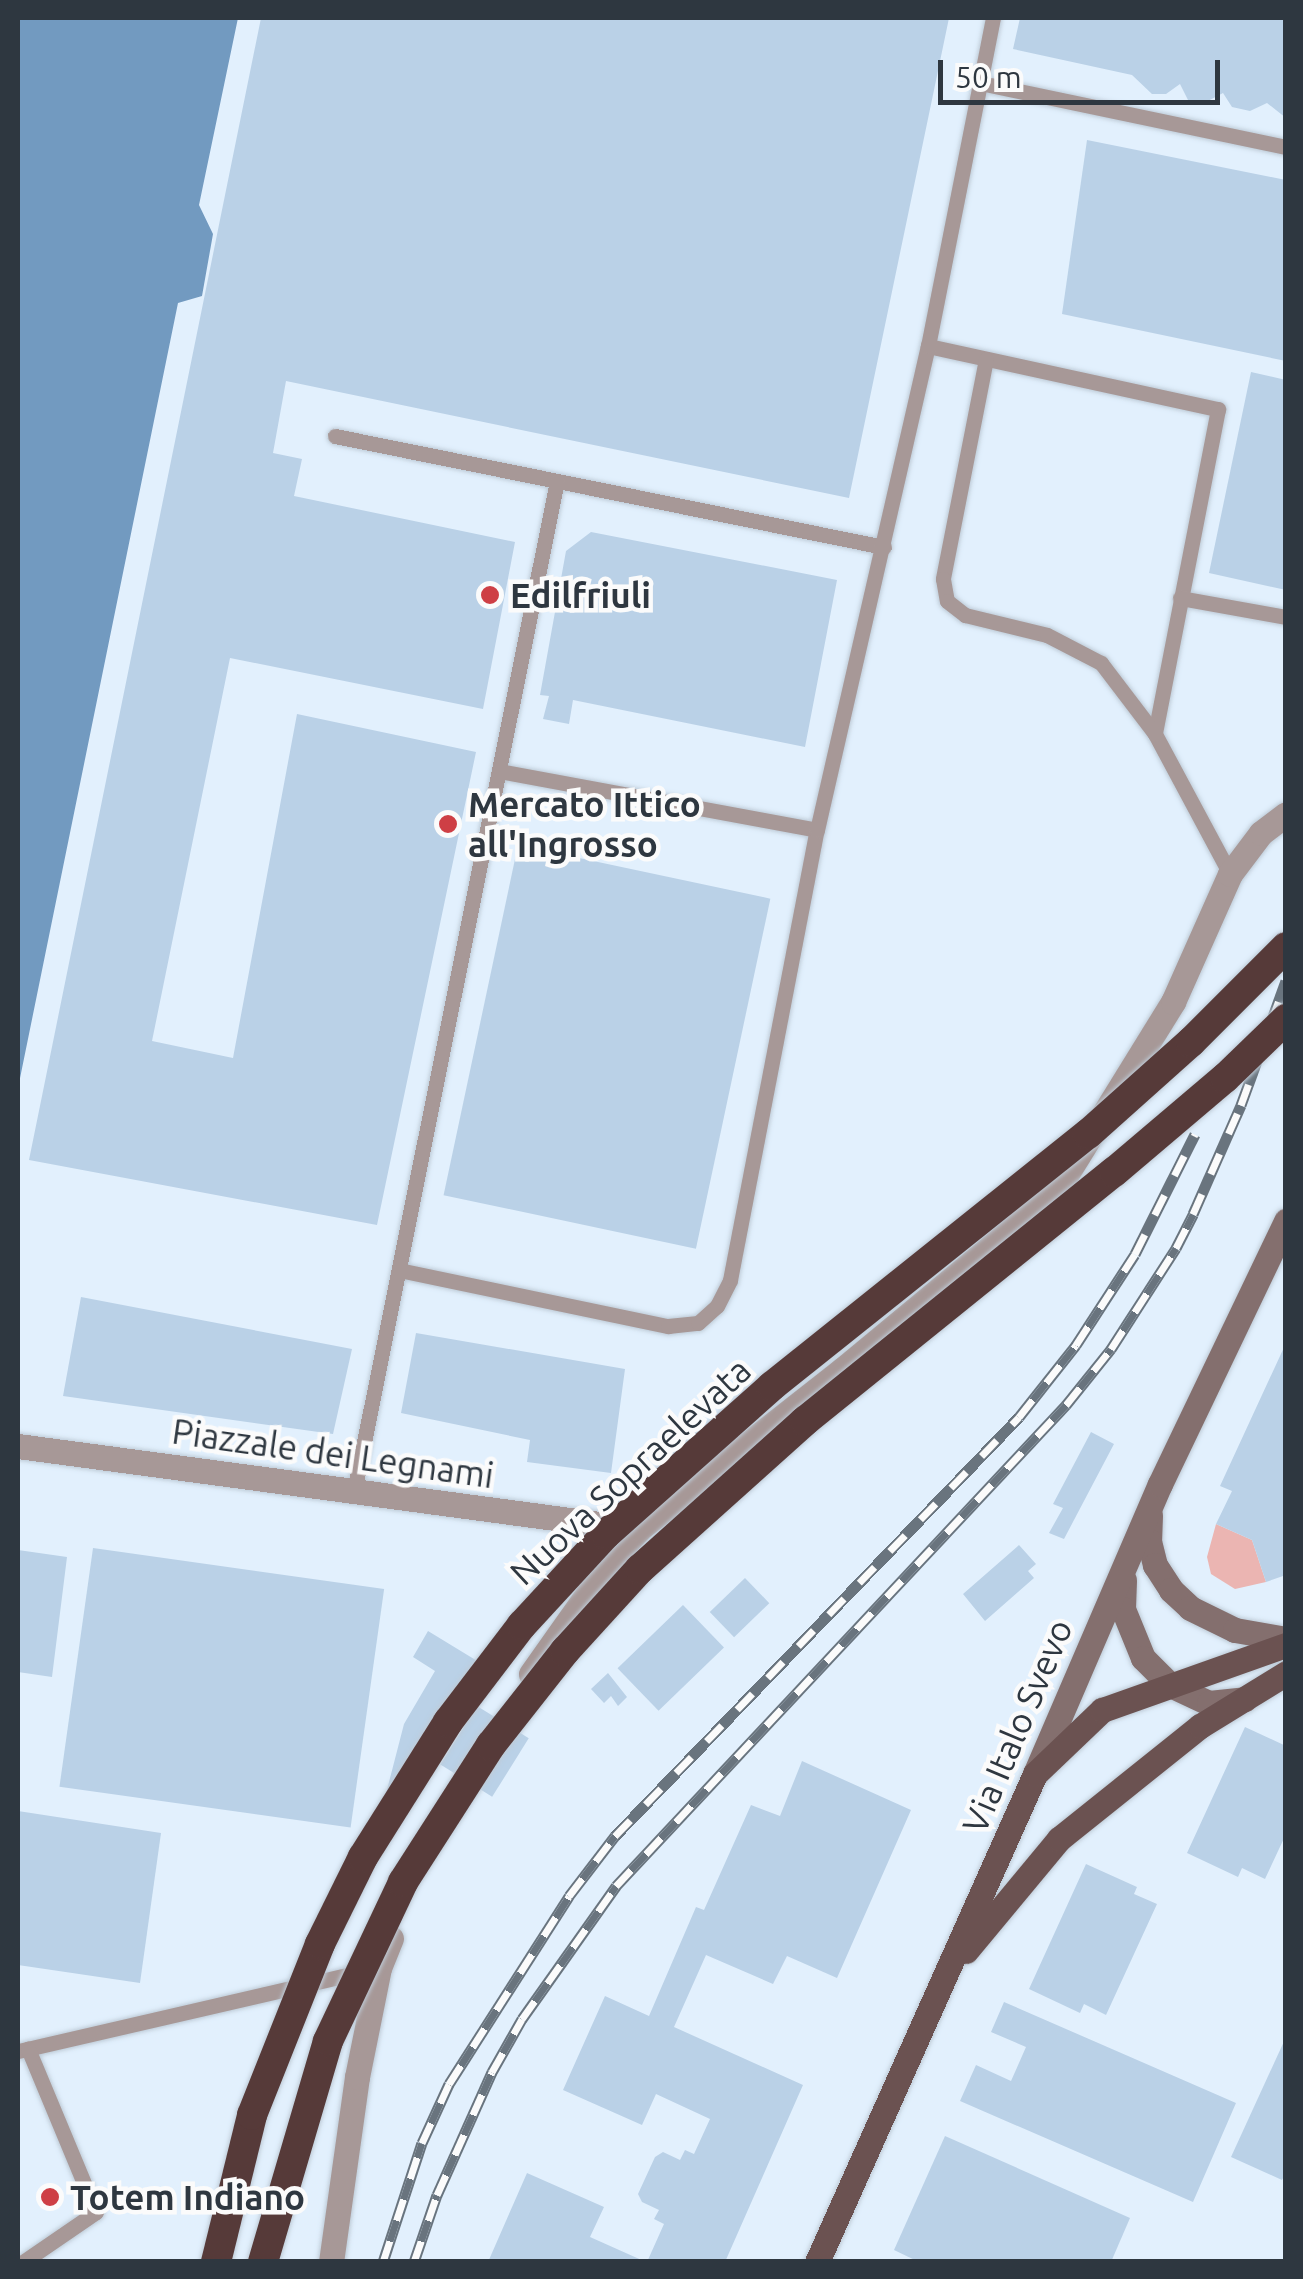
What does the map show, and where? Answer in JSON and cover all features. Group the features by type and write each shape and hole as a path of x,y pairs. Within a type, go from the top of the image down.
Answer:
{"highway":[{"name":"Nuova Sopraelevata","path":"216,2262 252,2115 329,1926 363,1857 448,1722 522,1625 606,1534 772,1386 1088,1134 1191,1042 1286,947"},
{"path":"263,2262 297,2135 328,2041 403,1882 490,1744 565,1652 640,1568 804,1422 1114,1172 1225,1078 1286,1018"}],"main road":[{"name":"Via Italo Svevo","path":"817,2262 1036,1774 1151,1504 1286,1221"},
{"path":"1151,1504 1149,1541 1155,1565 1171,1590 1209,1620 1286,1642"},
{"path":"1124,1565 1123,1609 1142,1658 1170,1685 1209,1703 1245,1699"},
{"path":"1036,1774 1102,1710 1286,1642"},
{"path":"947,1974 1059,1840 1143,1768 1286,1673"}],"street":[{"path":"332,2262 357,2077 379,1968 438,1827 483,1746 568,1618 639,1529 842,1370 1055,1193 1173,1002 1230,874 1261,833 1286,814"},
{"name":"Piazzale dei Legnami","path":"18,1446 639,1529"}],"lane":[{"path":"399,1270 668,1326 698,1323 717,1306 730,1280 817,830 928,346 993,18"},
{"path":"980,83 1286,147"},
{"path":"928,346 1218,409 1155,734"},
{"path":"986,358 943,580 947,601 965,616 1046,635 1101,663 1155,734 1230,874"},
{"path":"334,436 884,547"},
{"path":"354,1492 557,481"},
{"path":"1180,598 1286,617"},
{"path":"499,771 817,830"},
{"path":"23,2262 96,2212 23,2050 379,1968"}],"shaded area":[{"path":"1216,1524 1252,1540 1266,1582 1235,1589 1211,1574 1207,1557"}],"water":[{"path":"18,18 238,18 199,205 213,234 202,296 178,303 18,1088"}],"building":[{"path":"261,18 949,18 849,498 286,381 273,453 302,459 294,496 515,542 483,709 230,658 152,1041 233,1058 297,714 476,752 377,1225 29,1160"},
{"path":"1020,18 1286,18 1286,118 1267,103 1250,111 1232,107 1223,93 1206,102 1188,100 1180,84 1166,94 1152,94 1132,75 1013,49"},
{"path":"1087,140 1286,180 1286,361 1062,314"},
{"path":"1251,372 1286,380 1286,590 1209,573"},
{"path":"591,532 837,580 805,747 573,700 569,724 543,719 549,696 540,695 566,551"},
{"path":"518,845 770,899 696,1249 444,1195"},
{"path":"81,1297 352,1349 333,1434 63,1396"},
{"path":"416,1333 625,1369 611,1473 527,1462 530,1440 401,1413"},
{"path":"1286,1343 1286,1575 1266,1582 1252,1540 1216,1524 1232,1491 1220,1486"},
{"path":"1091,1432 1114,1444 1064,1539 1049,1533 1063,1508 1053,1504"},
{"path":"1019,1545 1036,1564 1028,1571 1034,1578 985,1621 963,1594"},
{"path":"93,1548 384,1589 351,1828 59,1787"},
{"path":"18,1550 67,1557 52,1677 18,1672"},
{"path":"745,1578 769,1603 734,1637 710,1612"},
{"path":"683,1605 724,1647 659,1711 618,1668"},
{"path":"428,1631 492,1670 381,1813 404,1724 435,1671 413,1657"},
{"path":"608,1673 627,1697 618,1706 611,1696 604,1703 591,1689"},
{"path":"477,1706 529,1738 492,1797 440,1765"},
{"path":"1245,1727 1286,1746 1286,1834 1265,1879 1242,1868 1238,1877 1187,1853"},
{"path":"802,1761 911,1810 837,1978 787,1956 773,1984 706,1955 674,2027 803,2085 725,2262 647,2262 664,2224 654,2219 659,2210 642,2202 638,2194 655,2157 663,2152 680,2160 685,2150 694,2154 710,2119 656,2094 642,2125 563,2090 605,1996 649,2016 696,1907 704,1910 751,1805 780,1816"},
{"path":"18,1811 161,1833 140,1983 18,1965"},
{"path":"1086,1864 1137,1887 1134,1894 1157,1904 1106,2015 1084,2004 1080,2013 1029,1989"},
{"path":"1004,2002 1236,2103 1193,2202 960,2101 976,2065 1011,2081 1026,2047 991,2032"},
{"path":"1286,2037 1286,2173 1282,2180 1231,2157"},
{"path":"945,2136 1130,2218 1111,2262 919,2262 894,2250"},
{"path":"527,2173 604,2207 590,2237 646,2262 488,2262"}],"railway":[{"path":"414,2262 437,2195 492,2072 522,2019 616,1886 1066,1405 1111,1349 1176,1248 1193,1214 1241,1105 1286,981"},
{"path":"383,2262 422,2143 449,2084 569,1896 615,1836 1019,1417 1076,1345 1135,1254 1195,1134"}],"place":[{"name":"Edilfriuli","path":"490,595"},
{"name":"Mercato Ittico all'Ingrosso","path":"448,824"},
{"name":"Totem Indiano","path":"50,2197"}]}
